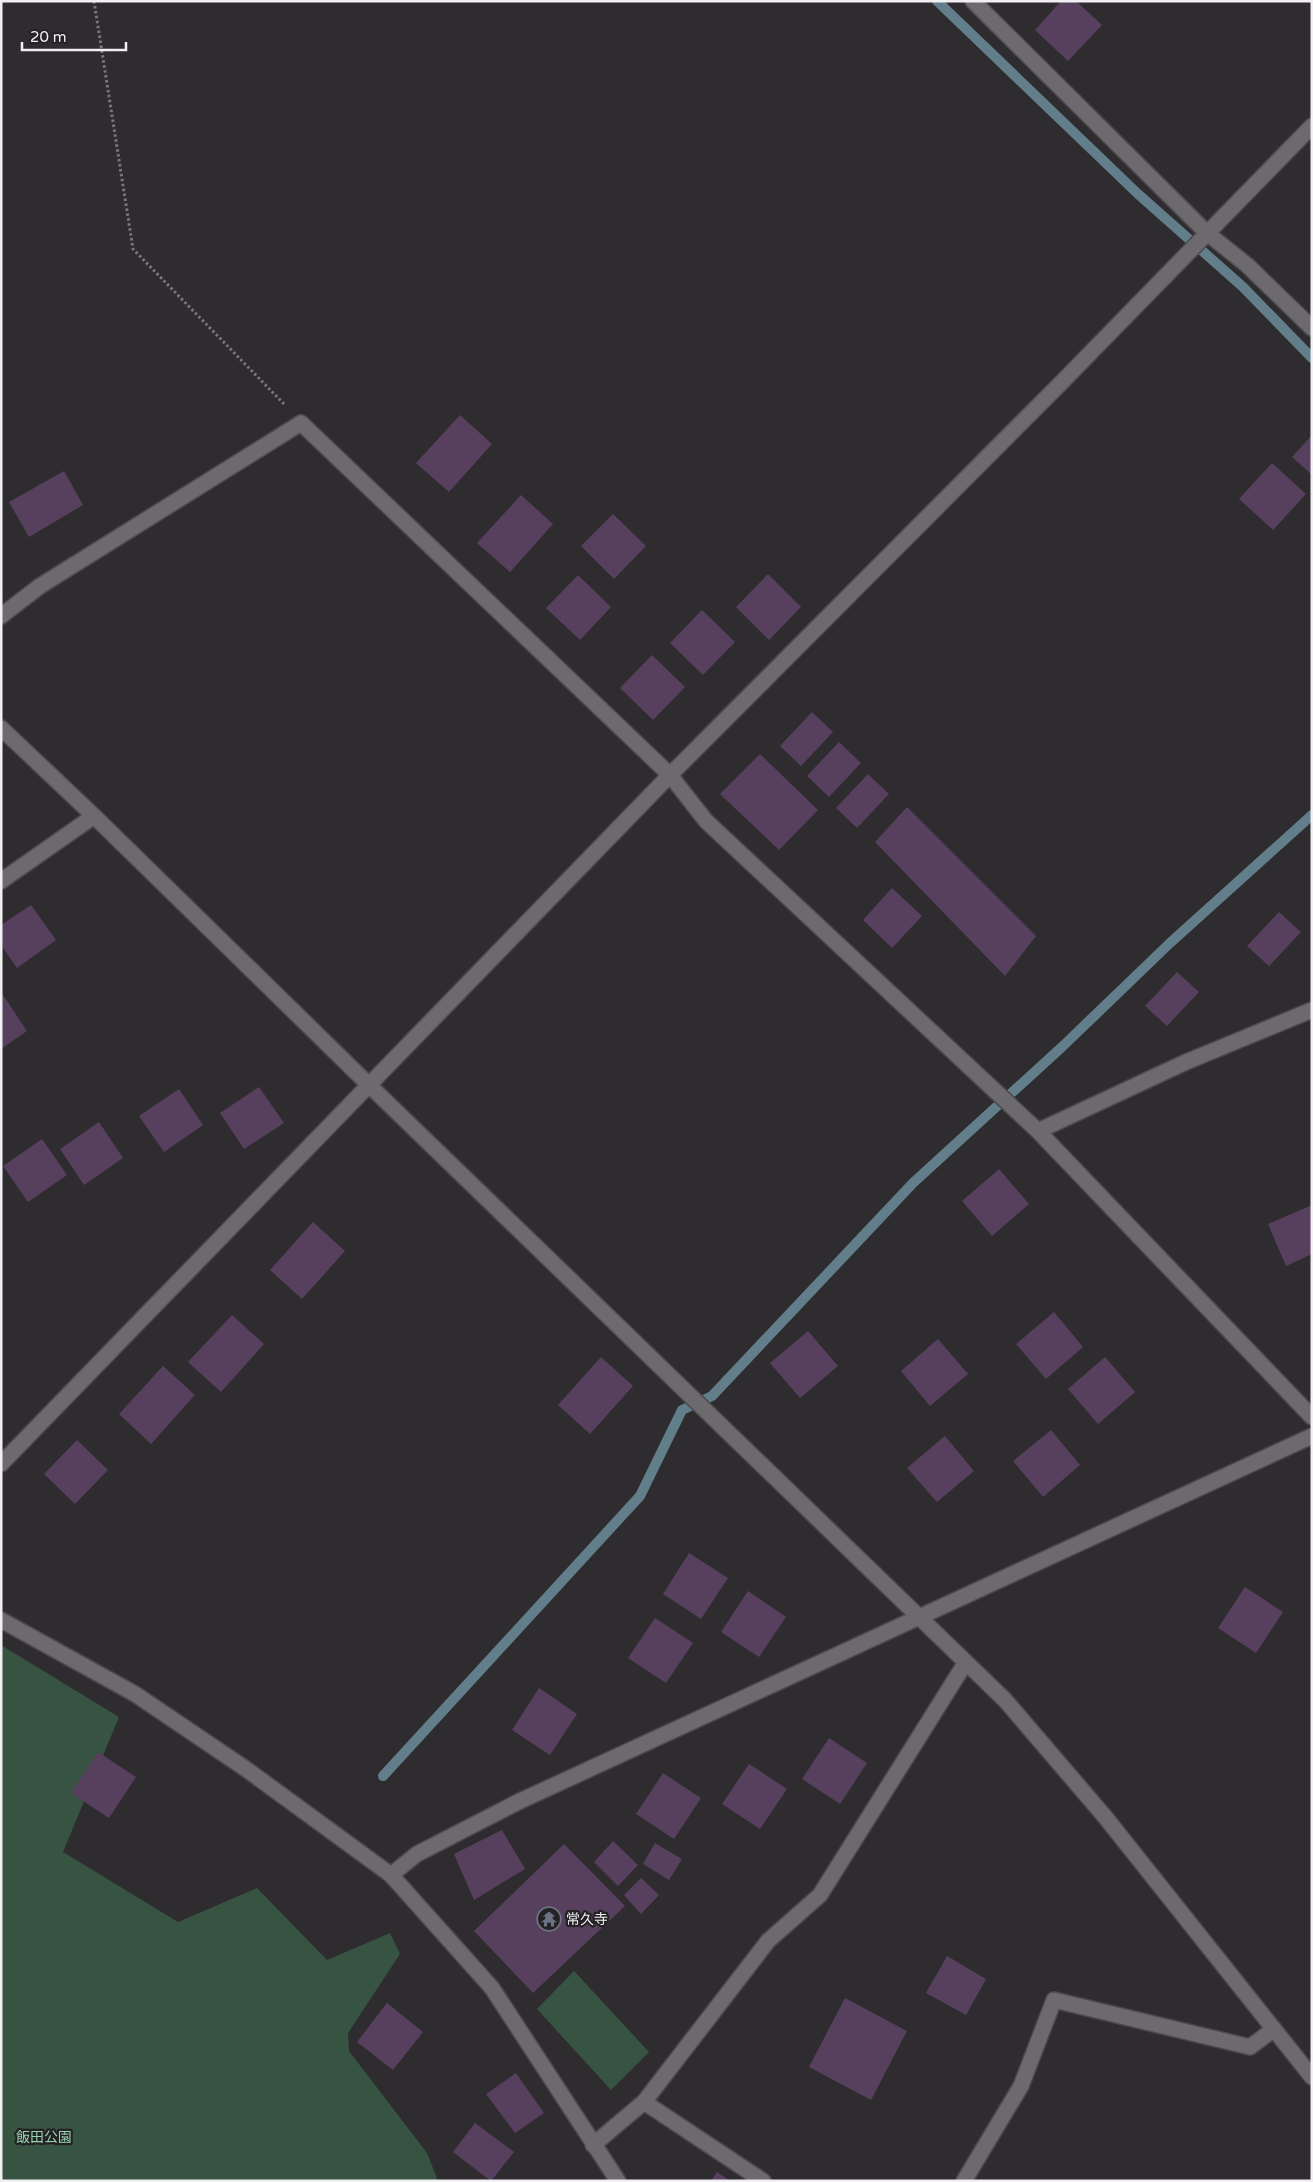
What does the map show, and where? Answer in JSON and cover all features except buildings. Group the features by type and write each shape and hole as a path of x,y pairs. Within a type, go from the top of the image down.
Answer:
{"street":[{"path":"973,1 1207,233 1247,265 1312,328"},
{"path":"1,1464 670,775 1312,126"},
{"path":"1,616 40,586 301,423 670,775 706,821 1038,1131 1312,1417"},
{"path":"1,728 1005,1700 1106,1818 1312,2077"},
{"path":"1,881 94,816"},
{"path":"1038,1131 1186,1062 1312,1010"},
{"path":"391,1874 417,1854 520,1801 1312,1436"},
{"path":"1,1620 134,1694 246,1769 391,1874 492,1988 618,2181"},
{"path":"593,2145 644,2102 768,1941 820,1895 966,1662"},
{"path":"964,2181 1020,2086 1054,2000 1250,2047 1274,2029"},
{"path":"644,2102 764,2181"}],"path":[{"path":"94,1 133,248 301,423"}],"green space":[{"name":"飯田公園","path":"1,1645 119,1717 63,1852 178,1922 257,1888 327,1960 390,1933 400,1954 348,2033 349,2051 427,2153 438,2181 1,2181"},
{"path":"574,1971 649,2052 611,2090 537,2009"}],"waterway":[{"path":"937,1 1138,194 1243,287 1312,358"},
{"path":"383,1776 640,1496 682,1410 712,1396 913,1183 1063,1046 1170,943 1312,815"}],"place":[{"name":"常久寺","path":"549,1919"}]}
